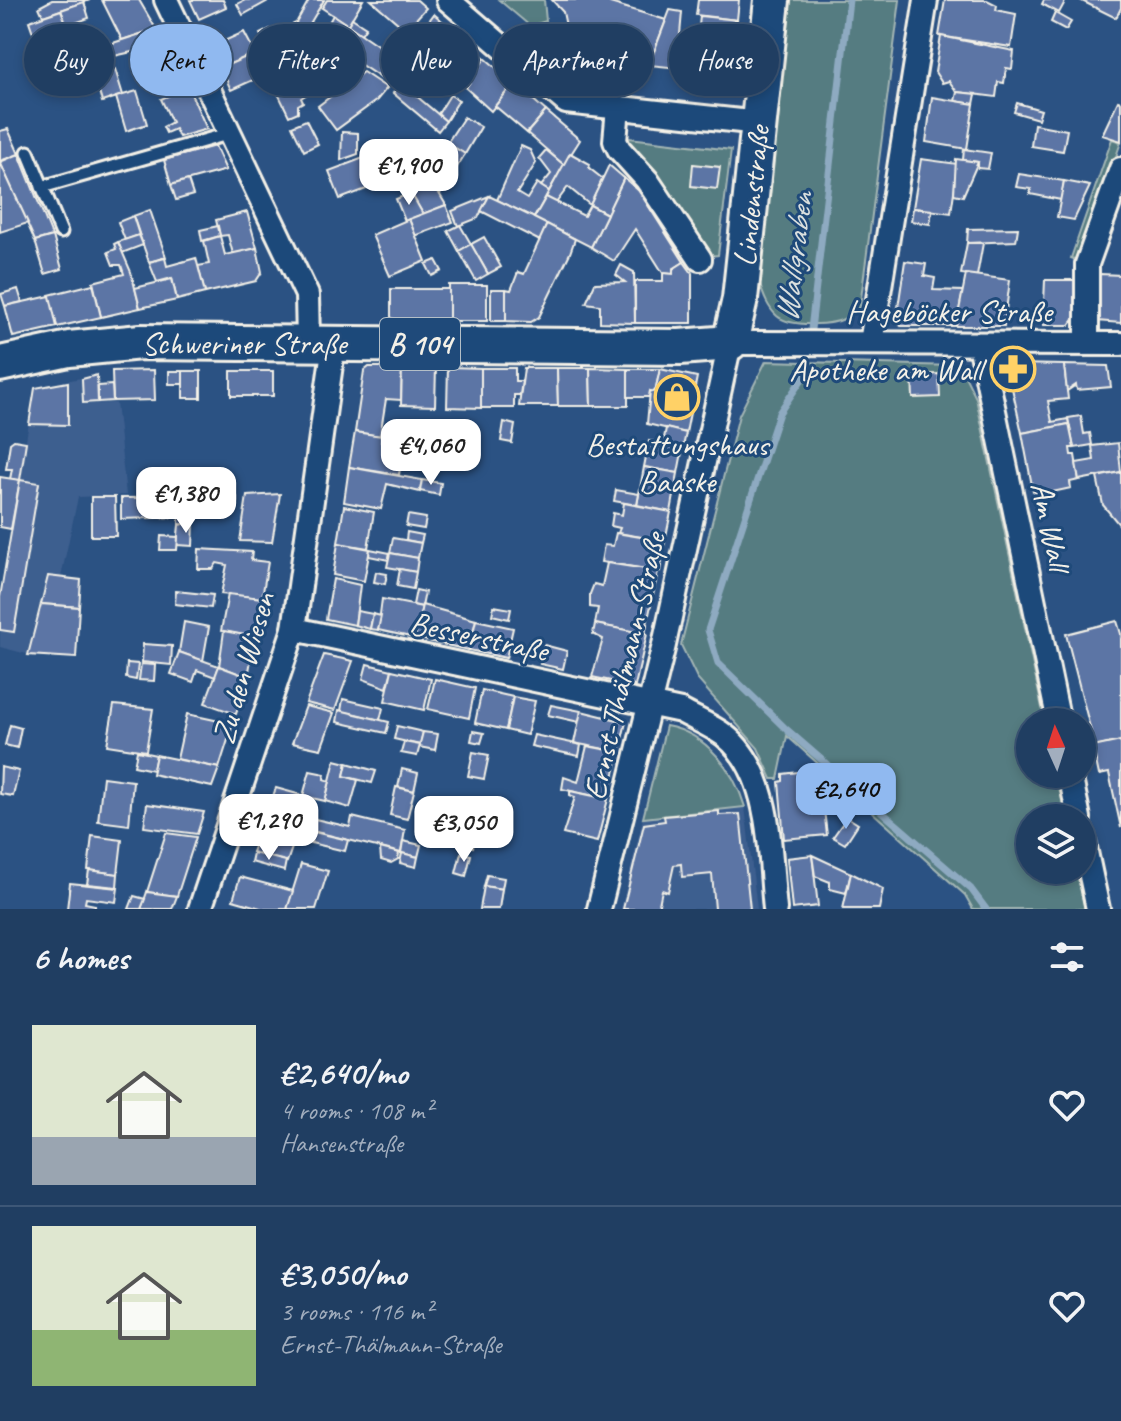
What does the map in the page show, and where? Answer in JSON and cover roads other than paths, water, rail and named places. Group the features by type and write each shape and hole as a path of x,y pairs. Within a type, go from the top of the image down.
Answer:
{"main road":[{"name":"Lindenstraße","path":"730,343 740,299 772,0"},
{"name":"Schweriner Straße","path":"0,364 69,349 141,342 680,347 730,343"}],"street":[{"name":"Zu den Wiesen","path":"166,0 307,295 321,342 294,629 200,909"},
{"path":"448,0 566,102 759,123"},
{"path":"871,343 926,0"},
{"path":"618,108 615,141 619,149 647,180 700,259"},
{"path":"1087,343 1087,264 1121,169"},
{"name":"Hageböcker Straße","path":"730,343 1121,344"},
{"name":"Ernst-Thälmann-Straße","path":"599,909 650,705 730,343"},
{"name":"Am Wall","path":"980,344 1056,708"},
{"name":"Besserstraße","path":"294,629 681,711 726,736 744,757 762,798 775,909"},
{"path":"1093,884 1098,909"}],"lane":[{"path":"42,187 232,133"},
{"path":"28,152 61,232"}],"waterway":[{"name":"Wallgraben","path":"849,0 806,373 779,413 708,630 718,663 786,729 971,889 986,909"}],"place":[{"name":"Apotheke am Wall","path":"1013,369"},
{"name":"Bestattungshaus Baaske","path":"677,397"}]}
